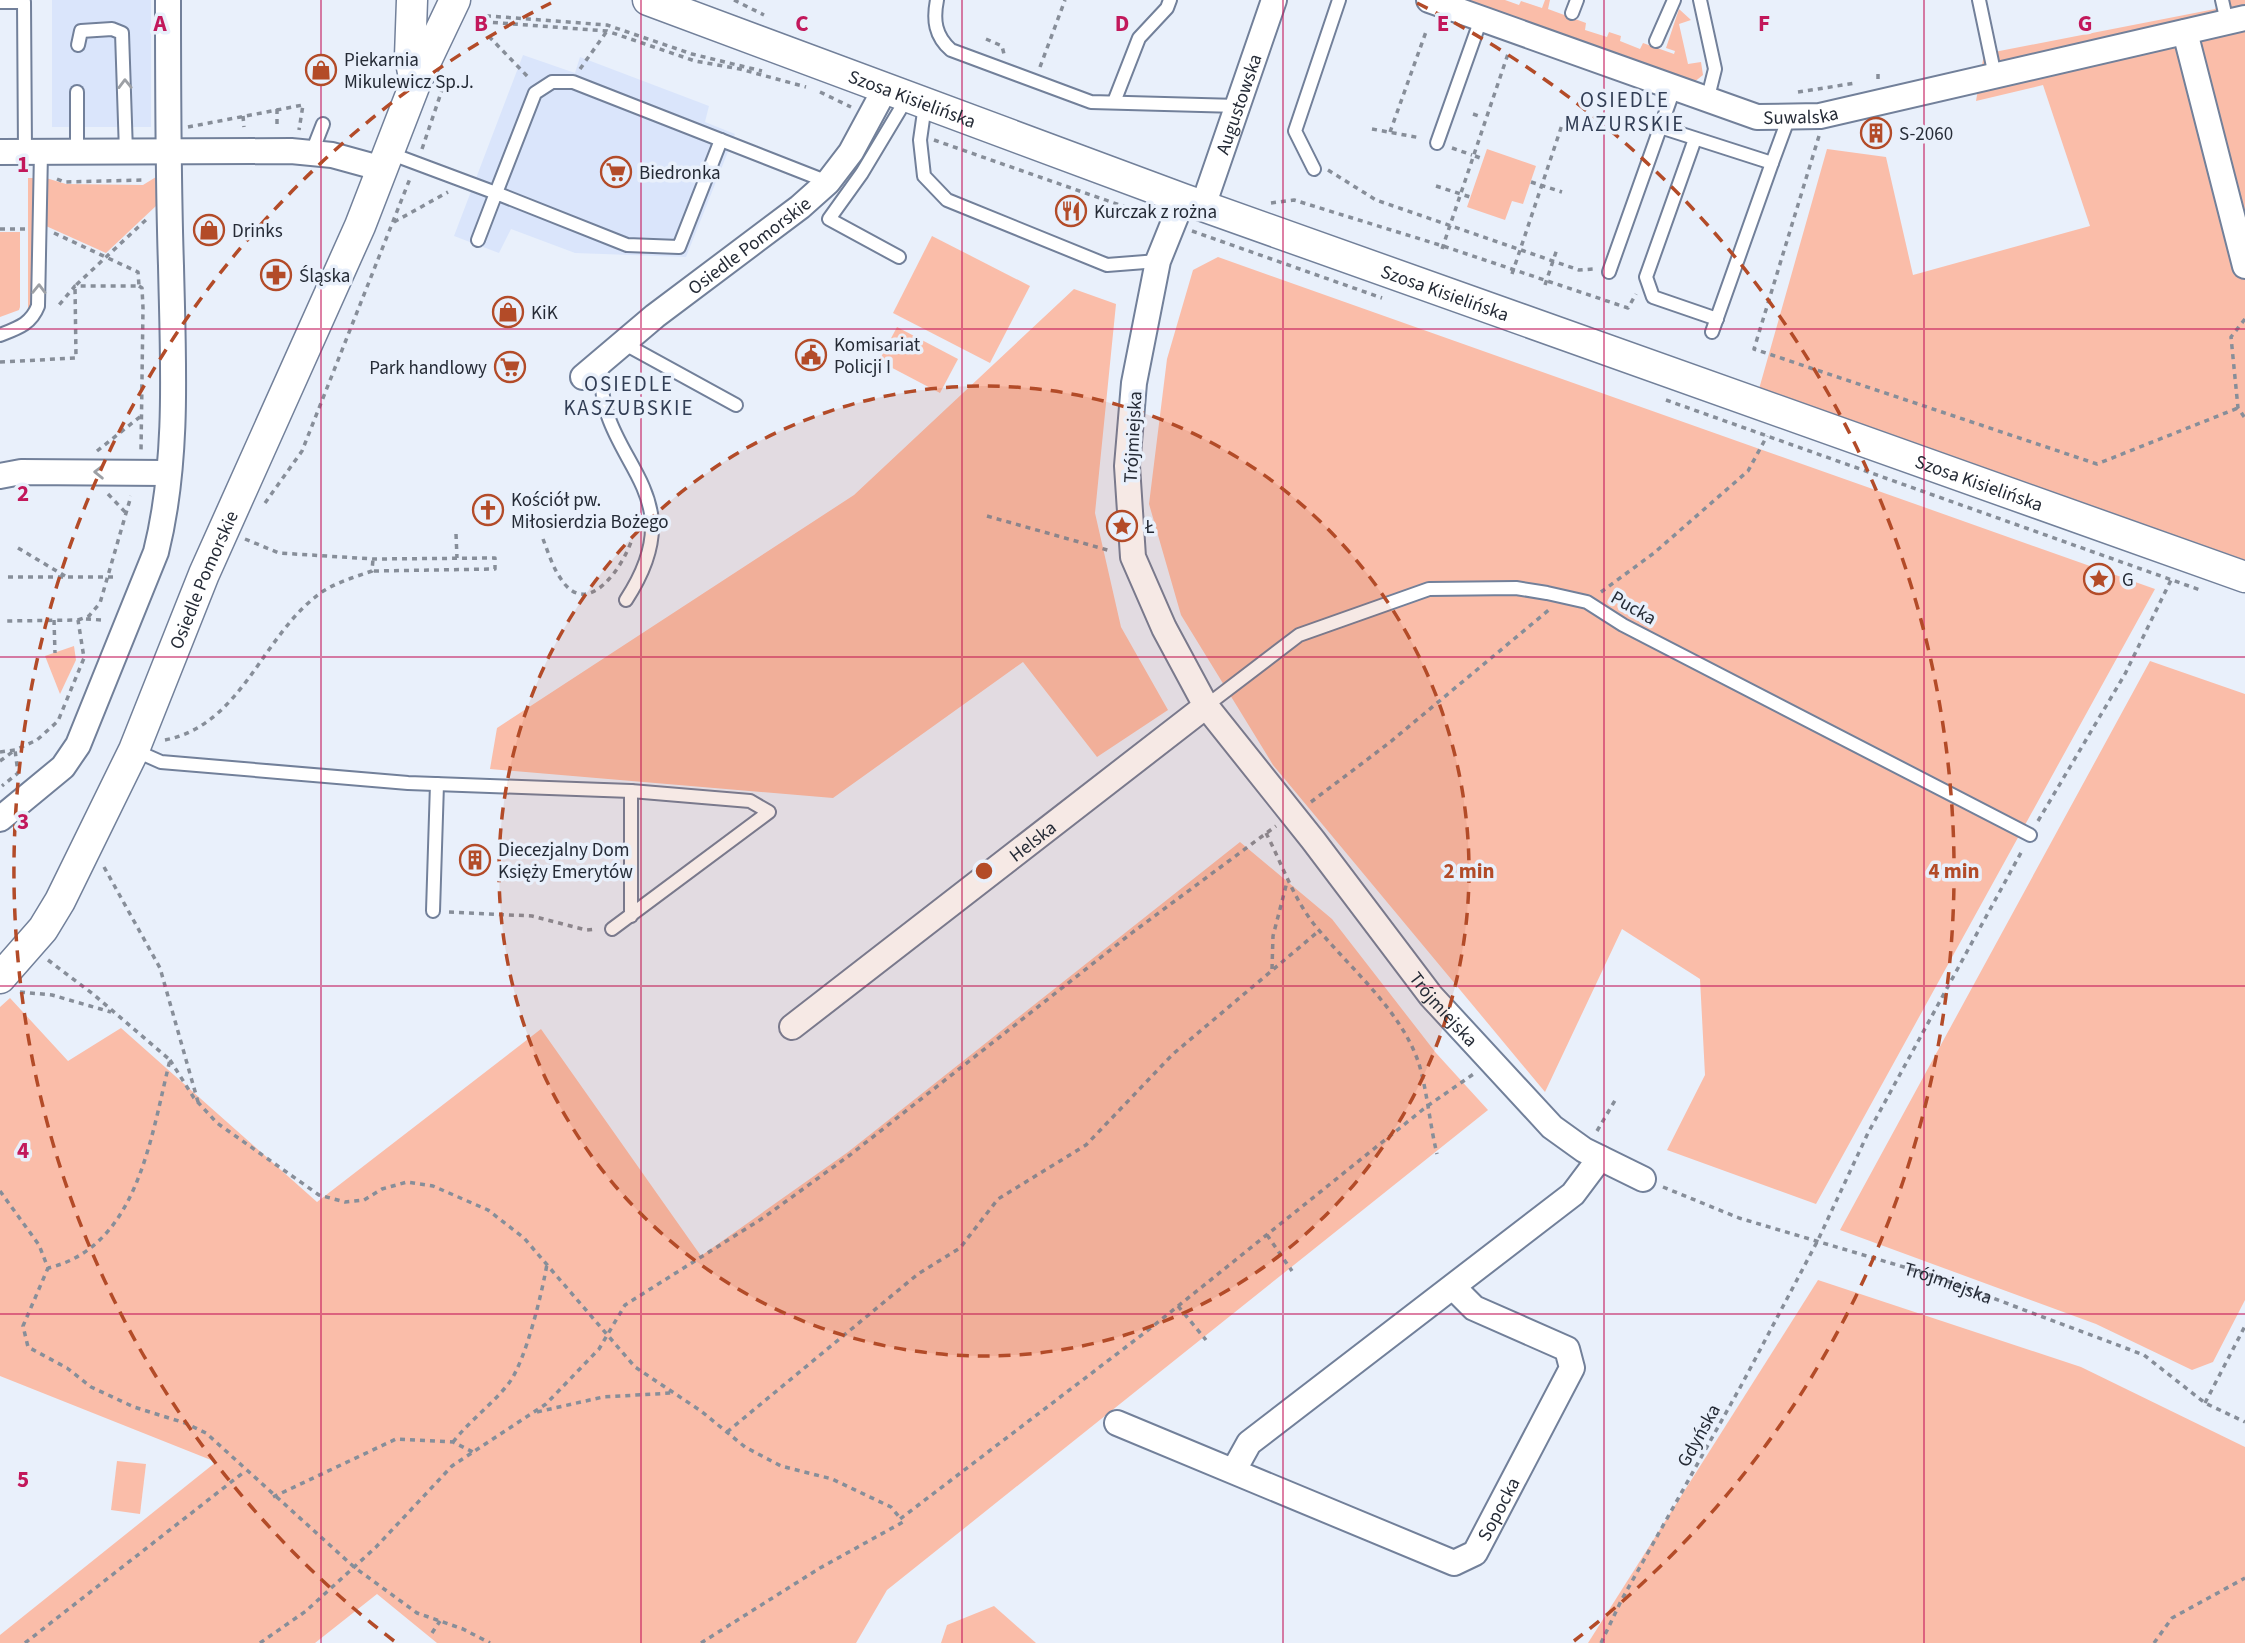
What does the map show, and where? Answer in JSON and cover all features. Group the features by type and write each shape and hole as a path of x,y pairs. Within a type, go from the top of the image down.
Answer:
{"street":[{"path":"0,819 64,767 78,745 156,552 164,521 173,362 173,141 168,0"},
{"path":"412,0 410,57 415,84"},
{"path":"415,84 434,0"},
{"name":"Szosa Kisielińska","path":"648,0 1193,202 1773,425 2177,568 2245,578"},
{"name":"Augustowska","path":"1193,202 1238,106 1274,0"},
{"name":"Suwalska","path":"1429,0 1757,117 1790,105 1820,116 2185,32 2231,13"},
{"path":"415,84 466,10"},
{"path":"2185,32 2245,266"},
{"name":"Osiedle Pomorskie","path":"9,985 60,901 145,743 204,574 396,162 415,84"},
{"name":"Osiedle Pomorskie","path":"583,377 828,182 851,152 906,97"},
{"path":"0,152 35,159 77,152 126,152 173,141 305,146 396,162"},
{"name":"Trójmiejska","path":"1193,202 1157,261 1134,383 1128,452 1133,557 1164,628 1206,706 1431,996 1544,1119 1592,1154 1643,1179"},
{"path":"0,476 21,472 167,473"},
{"name":"Helska","path":"792,1027 1206,706"},
{"path":"1234,1470 1249,1443 1573,1194 1592,1154"},
{"name":"Sopocka","path":"1118,1423 1454,1563 1475,1553 1572,1368 1567,1349 1474,1308 1453,1287"}],"lane":[{"path":"937,0 934,21 940,39 951,50 1091,102 1238,106"},
{"path":"1114,102 1139,38 1167,8 1170,0"},
{"path":"1312,166 1295,131 1339,0"},
{"path":"1572,13 1577,0"},
{"path":"1657,41 1674,0"},
{"path":"1700,0 1715,69 1707,101"},
{"path":"1979,0 1995,76"},
{"path":"0,2 24,2 35,159 33,228 38,306 33,318 23,326 0,335"},
{"path":"1437,144 1481,19"},
{"path":"78,45 78,35 88,29 122,33 126,152"},
{"path":"478,240 535,93 552,82 573,82 828,182"},
{"path":"1610,271 1674,89"},
{"path":"77,152 78,92"},
{"path":"899,257 829,219 862,173 906,97"},
{"path":"906,97 920,140 924,176 947,200 1107,265 1157,261"},
{"path":"1712,332 1790,105"},
{"path":"305,146 323,124"},
{"path":"1660,127 1772,163"},
{"path":"1695,139 1646,277 1648,291 1653,297 1717,319"},
{"path":"396,162 496,193 627,245 679,247 721,140"},
{"path":"623,343 736,405"},
{"path":"603,360 600,385 607,416 651,504 653,548 642,576 626,600"},
{"name":"Pucka","path":"1206,706 1299,635 1429,589 1516,588 1591,604 1623,625 2030,835"},
{"path":"145,743 162,762 437,785 631,790 750,801 769,812 612,929"},
{"path":"433,911 437,785"},
{"path":"631,790 631,916"}],"path":[{"path":"1035,81 1065,1 1058,0"},
{"path":"466,10 541,90"},
{"path":"466,10 486,18 607,26 692,54"},
{"path":"475,22 536,23 607,31 695,61 740,69 813,89 854,109"},
{"path":"1390,132 1427,29"},
{"path":"573,82 607,31"},
{"path":"986,39 996,42"},
{"path":"1443,248 1510,49"},
{"path":"1790,105 1880,79 1878,70"},
{"path":"264,505 302,451 394,222 396,162 445,83"},
{"path":"173,141 243,116 303,105 305,146"},
{"path":"276,109 277,127"},
{"path":"1473,114 1482,117"},
{"path":"243,116 244,127"},
{"path":"1513,272 1562,125"},
{"path":"1372,129 1413,135 1483,159"},
{"path":"1821,131 1754,349 2097,464 2238,408"},
{"path":"35,159 64,182 144,182 152,176"},
{"path":"1312,166 1321,166 1376,201 1521,248 1579,270 1610,271"},
{"path":"1531,182 1562,192"},
{"path":"1436,186 1470,197"},
{"path":"394,222 450,191"},
{"path":"1259,206 1294,200 1628,308 1634,298"},
{"path":"59,305 75,286 151,215"},
{"path":"0,229 33,228 106,257 138,272 139,286 142,288 139,473 100,603 84,619"},
{"path":"1546,283 1557,249"},
{"path":"75,286 139,286"},
{"path":"0,362 76,358 75,286"},
{"path":"2245,319 2231,337 2238,408 2245,418"},
{"path":"91,456 141,416"},
{"path":"1591,604 1606,586 1654,553 1748,471 1773,425 2177,568 2208,592"},
{"path":"987,516 1133,557"},
{"path":"543,539 561,580 571,590 583,593 603,587 617,572 634,531 652,535"},
{"path":"456,534 457,558"},
{"path":"145,743 166,740 207,724 231,702 302,608 332,586 372,571 495,569 495,558 373,559 279,552 240,537"},
{"path":"18,548 67,577"},
{"path":"372,571 373,559"},
{"name":"Gdyńska","path":"1601,1643 1621,1601 1818,1240 1868,1133 2030,835 2125,674 2177,568"},
{"path":"8,577 118,578"},
{"path":"260,1643 267,1641 306,1611 354,1567 452,1466 546,1404 590,1358 625,1306 763,1219 1266,833 1293,816 1389,743 1562,598"},
{"path":"54,620 55,653"},
{"path":"0,761 15,750 37,740 62,714 84,658 78,620"},
{"path":"7,621 103,620"},
{"path":"0,752 15,750"},
{"path":"0,788 18,773 15,750"},
{"path":"1266,833 1291,890 1320,930 1399,1024 1418,1064 1437,1154"},
{"path":"101,861 160,968 199,1104"},
{"path":"1272,969 1273,936 1288,880"},
{"path":"433,911 532,916 586,930 612,929"},
{"path":"727,1432 918,1274 960,1248 998,1199 1086,1145 1172,1054 1320,930"},
{"path":"40,955 115,1012 170,1060 199,1104 217,1123 319,1195 345,1202 364,1200 382,1189 407,1182 433,1186 488,1210 524,1238 609,1333 635,1367 745,1447 781,1466 832,1479 891,1507 903,1522 820,1568 701,1643"},
{"path":"9,985 115,1012"},
{"path":"1051,989 1056,994"},
{"path":"48,1268 72,1263 94,1247 118,1219 144,1168 170,1060"},
{"path":"900,1518 1178,1306 1426,1107 1492,1062"},
{"path":"1592,1154 1618,1097"},
{"name":"Trójmiejska","path":"1643,1179 1740,1218 1934,1276 2144,1355 2205,1403 2245,1422"},
{"path":"0,1191 39,1245 48,1268 23,1326 28,1347 67,1368 91,1387 134,1407 185,1423 206,1433 273,1497 354,1567 417,1613 490,1643"},
{"path":"1267,1235 1292,1271"},
{"path":"453,1442 469,1421 510,1382 539,1305 547,1264"},
{"path":"1178,1306 1206,1339"},
{"path":"2205,1403 2245,1326"},
{"path":"532,1413 603,1397 674,1393"},
{"path":"273,1497 396,1439 453,1442 474,1452"},
{"path":"25,1643 245,1471"},
{"path":"2154,1643 2172,1618 2245,1578"},
{"path":"432,1633 440,1621"}],"shaded area":[{"path":"52,0 151,0 151,127 52,127"},
{"path":"1462,0 1505,0 1519,5 1521,1 1542,8 1545,0 1550,0 1548,9 1586,23 1585,30 1607,37 1609,32 1621,36 1620,41 1640,49 1643,43 1674,54 1675,51 1666,48 1679,9 1691,20 1679,24 1688,64 1701,62 1703,75 1693,83"},
{"path":"2222,0 2245,0 2245,560 1759,389 1827,149 1886,157 1913,275 2090,226 2043,85 1976,101 1984,54 2215,9"},
{"path":"523,55 575,73 580,57 709,106 705,122 735,134 686,257 575,253 511,229 499,253 454,236"},
{"path":"1487,149 1536,166 1523,204 1512,201 1505,220 1467,207"},
{"path":"156,177 157,205 106,253 46,226 46,178 66,184 143,185"},
{"path":"28,178 33,178 33,301 28,312"},
{"path":"0,232 20,232 20,307 19,310 0,317"},
{"path":"932,236 1030,286 990,363 893,313"},
{"path":"1218,257 2155,589 1816,1204 1667,1150 1705,1075 1700,979 1622,929 1545,1092 1273,765 1181,615 1149,504 1167,359 1193,270"},
{"path":"1074,289 1116,304 1095,513 1121,627 1168,710 1097,757 1023,662 833,798 490,769 497,728 854,495"},
{"path":"897,327 958,359 940,393 879,361"},
{"path":"74,646 76,660 60,694 45,656"},
{"path":"2150,661 2245,694 2245,1300 2213,1362 2192,1370 2096,1324 1840,1230"},
{"path":"1240,842 1332,919 1436,1053 1488,1110 887,1590 856,1643 437,1643 377,1594 315,1643 0,1643 0,1635 216,1462 0,1376 0,1007 10,998 68,1061 121,1028 317,1202 541,1029 701,1256 848,1152"},
{"path":"1818,1280 2081,1367 2245,1447 2245,1643 1588,1643"},
{"path":"117,1461 146,1464 140,1514 111,1510"},
{"path":"994,1606 1036,1643 941,1643 947,1625"}],"place":[{"name":"Piekarnia Mikulewicz Sp.J.","path":"321,70"},
{"name":"S-2060","path":"1876,133"},
{"name":"Biedronka","path":"616,172"},
{"name":"Kurczak z rożna","path":"1071,211"},
{"name":"Drinks","path":"209,230"},
{"name":"Śląska","path":"276,275"},
{"name":"KiK","path":"508,312"},
{"name":"Komisariat Policji I","path":"811,355"},
{"name":"Park handlowy","path":"510,367"},
{"name":"Kościół pw. Miłosierdzia Bożego","path":"488,510"},
{"name":"Ł","path":"1122,526"},
{"name":"G","path":"2099,579"},
{"name":"Diecezjalny Dom Księży Emerytów","path":"475,860"}],"district":[{"name":"OSIEDLE MAZURSKIE","path":"1625,112"},
{"name":"OSIEDLE KASZUBSKIE","path":"629,396"}]}
